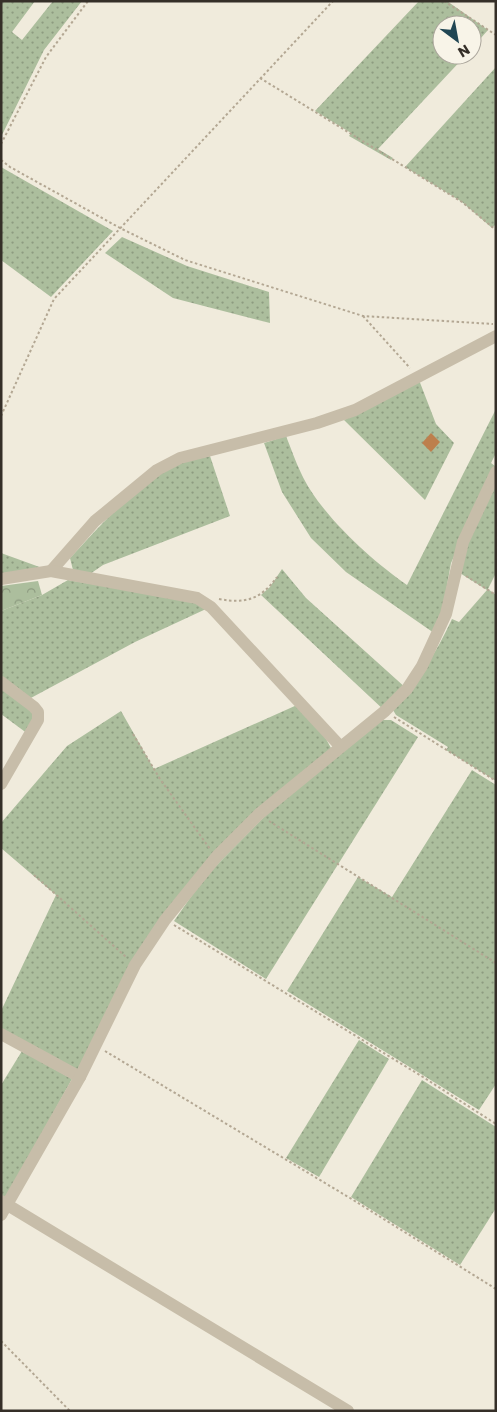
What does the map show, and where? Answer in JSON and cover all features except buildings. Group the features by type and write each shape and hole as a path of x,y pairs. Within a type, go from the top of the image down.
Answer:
{"street":[{"path":"51,571 95,521 157,470 180,458 262,438 355,410 496,336"},
{"path":"348,1411 3,1207 80,1077 135,965 166,920 217,856 259,814 385,711 407,689 422,666 446,614 463,542 496,472"},
{"path":"1,579 51,571 197,598 210,607 340,746"},
{"path":"1,682 38,712 38,720 1,784"},
{"path":"1,1034 80,1077"}],"path":[{"path":"1,144 46,57 88,1"},
{"path":"1,416 54,299 333,1"},
{"path":"444,1 496,35"},
{"path":"260,78 462,202 496,230"},
{"path":"1,160 10,167 120,228 184,260 363,316 496,324"},
{"path":"363,316 417,376"},
{"path":"455,570 496,595"},
{"path":"197,598 205,597 244,602 261,594 277,577"},
{"path":"385,711 496,781"},
{"path":"133,734 160,779 213,852"},
{"path":"259,814 496,963"},
{"path":"34,876 131,962"},
{"path":"166,920 423,1077 496,1124"},
{"path":"95,1046 350,1198 496,1289"},
{"path":"1,1342 70,1411"}],"green space":[{"path":"1,1 35,1 12,32 22,40 53,1 82,1 44,50 1,137"},
{"path":"419,1 447,1 467,15 432,15 432,65 457,65 378,149 393,158 391,160 349,136 351,133 315,111"},
{"path":"482,26 488,30 482,37"},
{"path":"496,67 496,224 492,228 462,202 405,167"},
{"path":"1,167 113,231 51,297 1,260"},
{"path":"122,237 187,266 269,292 270,323 173,298 105,253"},
{"path":"419,380 436,424 454,443 425,500 344,420"},
{"path":"496,409 496,453 491,463 495,466 451,563 443,608 434,633 346,572 311,538 282,492 264,443 286,436 301,473 320,504 362,549 407,585"},
{"path":"210,456 230,516 103,565 90,574 73,570 70,558 106,519 146,483 176,465"},
{"path":"496,472 496,573 488,589 496,595 496,781 446,750 448,747 396,715 393,710 426,667 452,619 459,622 487,590 455,570"},
{"path":"1,553 45,569 1,574"},
{"path":"282,569 306,598 407,689 385,711 261,595 270,587"},
{"path":"68,580 193,601 206,609 135,642 29,699 1,678 1,611 42,595"},
{"path":"38,581 42,595 1,611 1,586"},
{"path":"1,687 31,711 35,718 28,734 1,714"},
{"path":"297,705 325,737 331,748 153,930 78,1070 1,1029 1,1011 56,895 1,848 1,823 67,746 121,711 154,769"},
{"path":"379,720 391,720 418,737 266,979 174,921 204,878 268,813"},
{"path":"472,770 496,785 496,1084 479,1110 287,991 358,877 392,897"},
{"path":"359,1040 389,1059 319,1177 286,1158"},
{"path":"22,1051 72,1079 6,1198 1,1196 1,1085"},
{"path":"422,1080 496,1127 496,1208 460,1265 351,1197"}]}
